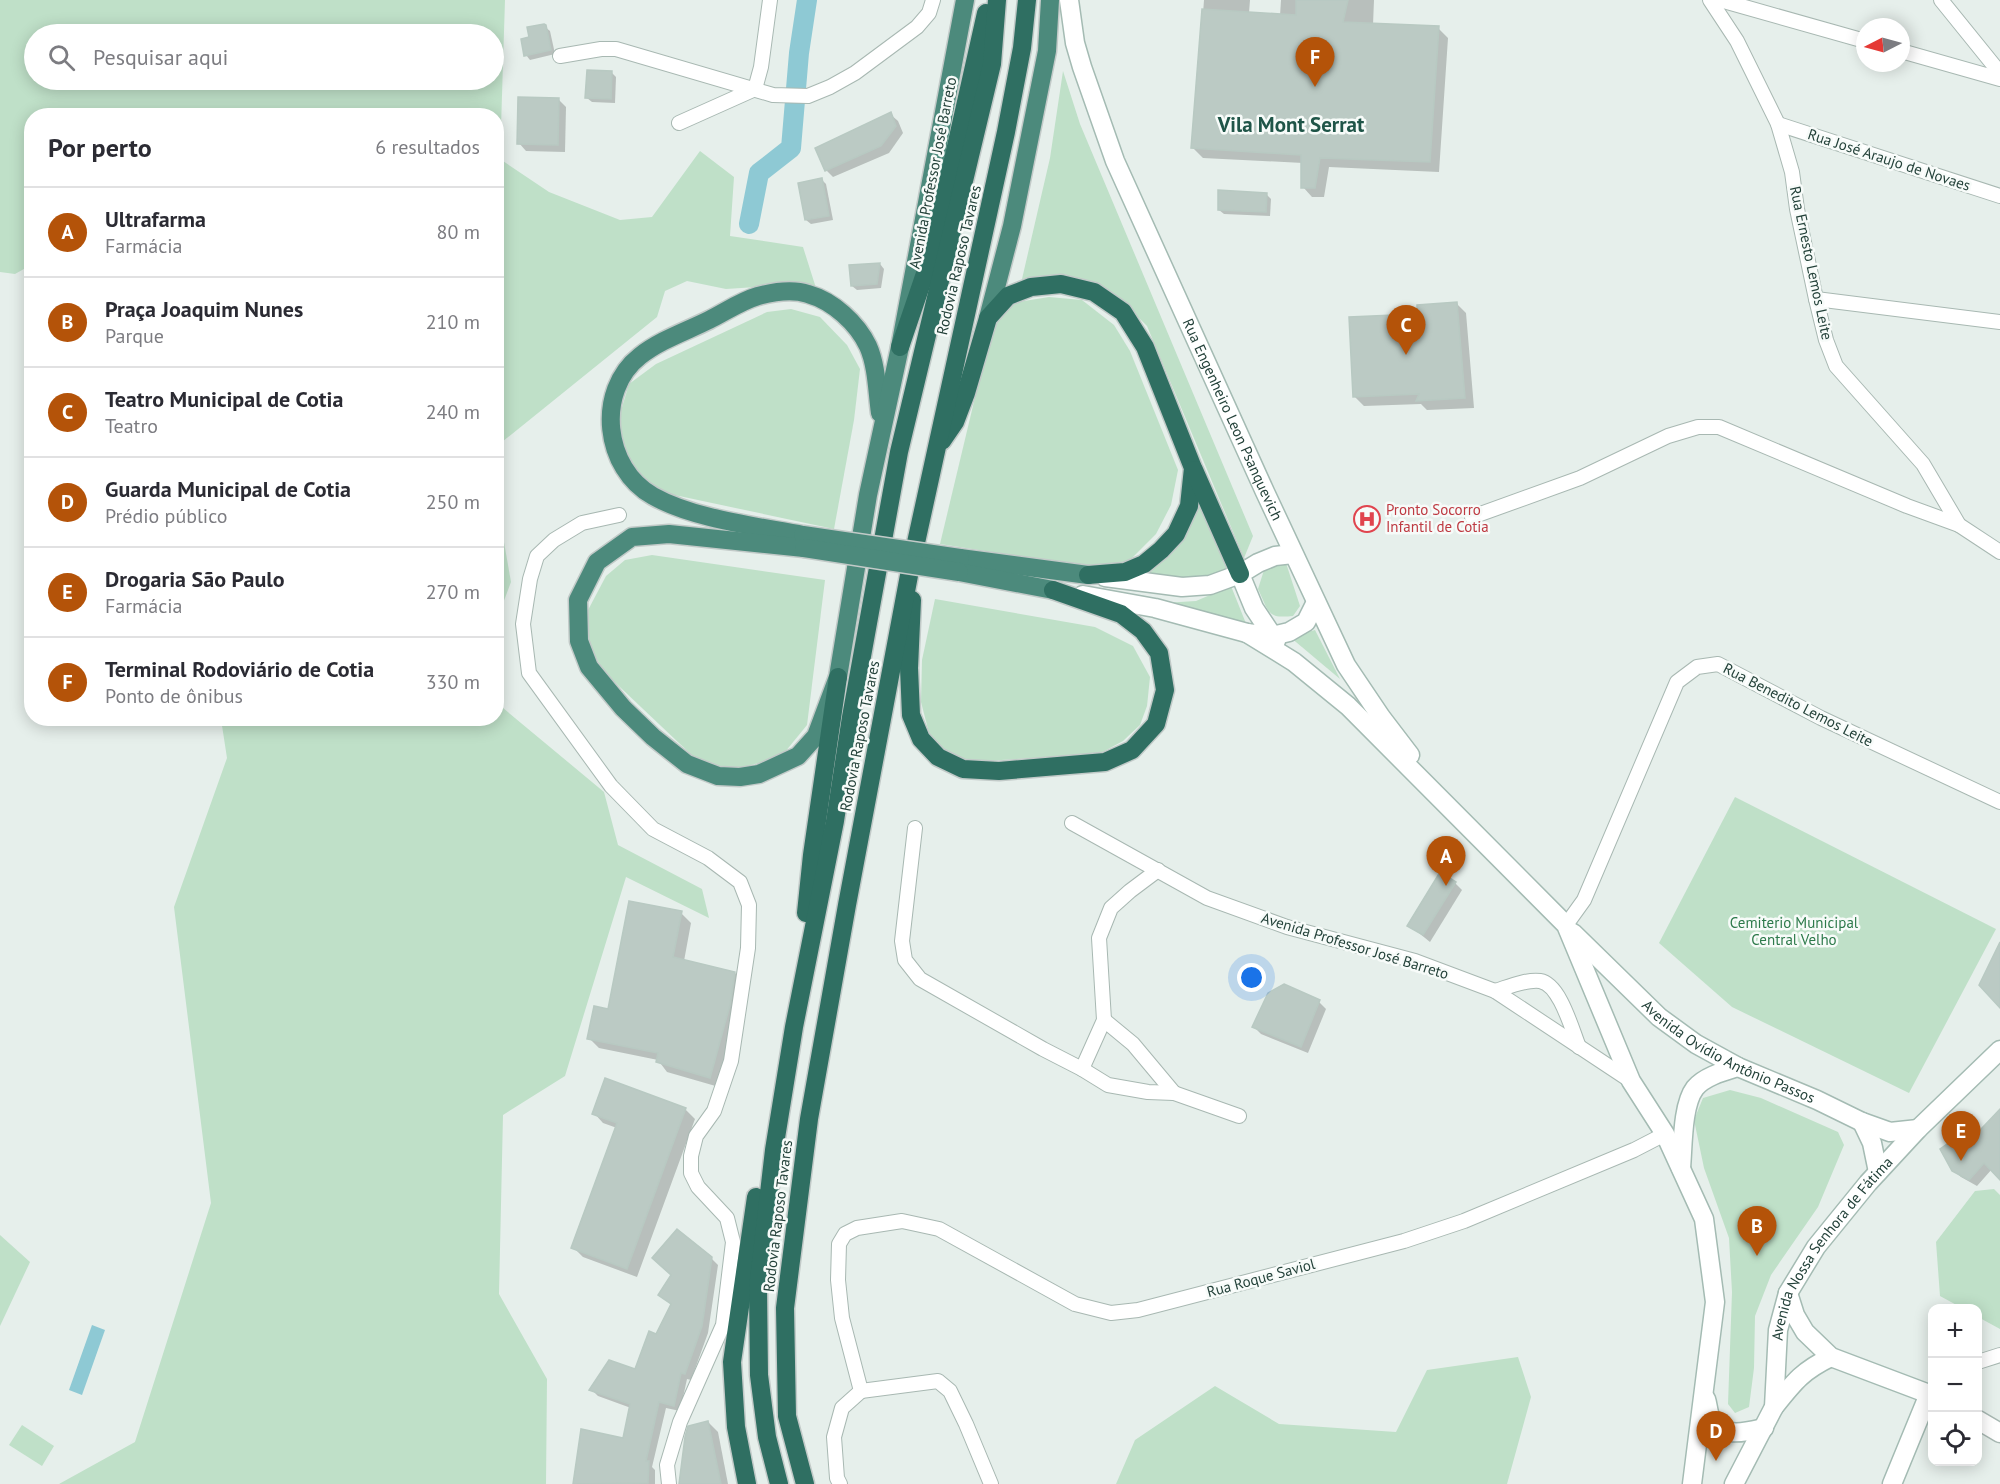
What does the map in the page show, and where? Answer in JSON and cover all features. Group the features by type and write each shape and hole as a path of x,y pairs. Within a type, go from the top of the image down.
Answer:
{"highway":[{"name":"Avenida Professor José Barreto","path":"900,346 965,0"},
{"path":"794,1027 812,855 868,495 900,346 932,254 990,0"},
{"name":"Rodovia Raposo Tavares","path":"779,1484 767,1437 759,1375 758,1288 774,1150 794,1027 835,821 851,717 899,452 992,64 997,0"},
{"name":"Rodovia Raposo Tavares","path":"805,1484 787,1416 785,1308 809,1119 910,570 1006,132 1022,48 1027,0"},
{"path":"935,450 955,422 966,393 1012,226 1047,51 1050,0"},
{"path":"988,318 1008,296 1031,287 1061,284 1094,292 1123,312 1145,347 1193,468 1240,574"},
{"path":"803,541 676,506 652,495 634,481 622,467 614,446 610,416 614,394 623,376 639,356 757,296 781,291 807,294 835,307 853,323 869,347 876,379 881,430"},
{"path":"838,677 816,736 798,756 759,774 740,777 718,776 687,764 652,737 623,708 590,667 579,640 578,600 597,562 632,537 669,534 803,541 960,565 1088,575 1125,572 1144,564 1176,534 1189,506 1193,468"},
{"path":"910,570 911,714 921,739 938,757 963,769 999,771 1105,762 1132,750 1156,724 1165,690 1159,653 1143,631 1121,614 1053,590 960,565"},
{"path":"747,1484 736,1426 732,1362 756,1196 774,1150"}],"main road":[{"name":"Rua Engenheiro Leon Psanquevich","path":"1069,0 1082,67 1115,160 1293,554 1346,665 1384,721 1454,811"},
{"path":"1088,575 1182,587 1210,585 1240,574 1275,556 1293,554"},
{"path":"1240,574 1254,608 1272,636 1294,662"},
{"path":"1053,590 1155,608 1247,633 1272,636 1289,632 1306,622 1316,602"},
{"path":"1247,633 1294,662"},
{"name":"Rua Engenheiro Leon Psanquevich","path":"1294,662 1348,706 1566,925 1631,1081 1665,1134 1704,1219 1714,1302 1692,1484"},
{"name":"Avenida Ovídio Antônio Passos","path":"1566,925 1659,1017 1696,1044 1738,1067 1817,1100 1862,1122 1890,1132 1918,1129"},
{"name":"Avenida Nossa Senhora de Fátima","path":"1734,1484 1774,1407 1778,1329 1788,1293 1816,1247 1878,1172 1918,1129 2000,1050"},
{"path":"1681,1168 1687,1109 1696,1087 1716,1074 1738,1067"},
{"path":"1862,1122 1872,1143 1878,1172"},
{"path":"1788,1293 1795,1316 1805,1332 1831,1357 1928,1392"},
{"path":"1774,1407 1797,1377 1812,1366 1831,1357"},
{"path":"1704,1392 1711,1419 1724,1431 1740,1433 1764,1428"},
{"path":"1892,1484 1928,1400"},
{"path":"1982,1423 2000,1433"}],"street":[{"path":"755,89 761,67 770,0"},
{"path":"560,56 601,49 616,49 773,94 808,96 855,73 917,27 929,13 933,0"},
{"name":"Rua Ernesto Lemos Leite","path":"1710,0 1737,41 1778,124 1792,172 1797,209 1816,299 1826,340 1836,366 1923,464 1959,525 2000,552"},
{"path":"1720,0 1856,38"},
{"path":"1941,0 2000,73"},
{"path":"1910,54 2000,79"},
{"path":"679,123 755,89"},
{"name":"Rua José Araujo de Novaes","path":"1778,124 2000,196"},
{"path":"1816,299 2000,322"},
{"path":"1472,517 1580,478 1668,436 1698,427 1719,427 1907,506 1959,525"},
{"path":"619,515 582,523 554,540 537,556 530,579 523,624 529,673 611,786 653,829 708,858 740,882 749,905 748,948 731,1061 714,1111 696,1136 691,1156 691,1173 698,1187 727,1218 733,1242 723,1325 680,1422 667,1465 669,1484"},
{"name":"Rua Benedito Lemos Leite","path":"1566,925 1584,900 1677,682 1698,667 1718,664 1821,718 2000,802"},
{"name":"Avenida Professor José Barreto","path":"1072,823 1207,898 1287,927 1415,961 1495,991 1631,1081"},
{"path":"915,828 902,941 905,960 920,979 1042,1049 1082,1068 1108,1085 1148,1092 1174,1093 1239,1116"},
{"path":"1082,1068 1104,1020 1099,938 1111,908 1158,870"},
{"path":"1495,991 1534,981 1542,981 1550,985 1558,993 1579,1047"},
{"path":"1104,1020 1132,1044 1174,1093"},
{"name":"Rua Roque Saviol","path":"861,1391 842,1318 838,1280 839,1244 845,1234 857,1228 902,1221 939,1229 1075,1304 1111,1313 1138,1310 1414,1238 1474,1216 1634,1150 1665,1134"},
{"path":"1982,1360 2000,1355"},
{"path":"840,1484 837,1478 834,1437 842,1408 861,1391 938,1381 950,1391 991,1484"}],"green space":[{"path":"0,0 505,0 504,32 504,24 24,24 24,90 502,90 502,108 24,108 24,269 15,274 0,272"},
{"path":"1063,71 1080,124 1253,536 1244,558 1147,326 1118,297 1064,274 1022,279 1050,158"},
{"path":"700,151 734,177 730,236 803,247 816,288 772,286 726,289 687,281 665,291 657,317 504,440 504,162 549,192 620,220 652,217"},
{"path":"1049,297 1082,300 1114,325 1130,351 1178,470 1171,505 1156,534 1131,559 1116,565 1088,567 940,544 994,318 1018,302"},
{"path":"791,309 820,317 847,345 860,369 854,420 834,529 651,490 633,474 616,427 629,384 656,364 767,312"},
{"path":"1198,499 1227,567 1215,577 1190,580 1130,575 1157,562 1176,547 1189,526"},
{"path":"504,542 511,582 504,600"},
{"path":"652,555 825,580 807,725 785,752 763,762 731,770 699,762 604,672 588,643 587,612 606,576 625,560"},
{"path":"1273,563 1286,563 1300,606 1293,616 1273,615 1258,589 1264,570"},
{"path":"1231,586 1247,626 1163,603 1196,601"},
{"path":"935,599 1095,627 1133,646 1150,677 1147,706 1140,725 1123,741 1099,754 968,762 945,752 929,733 921,702 922,660"},
{"path":"1315,630 1340,679 1290,637"},
{"path":"504,709 604,792 618,845 702,889 709,918 626,877 565,1076 503,1115 499,1294 547,1379 546,1484 59,1484 135,1442 211,1203 174,907 227,758 222,726 504,726"},
{"name":"Cemiterio Municipal Central Velho","path":"1735,797 1996,929 1909,1093 1732,1007 1659,943"},
{"path":"1730,1090 1761,1098 1838,1132 1844,1145 1818,1207 1771,1275 1755,1316 1754,1368 1749,1407 1735,1413 1728,1404 1732,1292 1729,1238 1704,1168 1694,1120 1703,1098"},
{"path":"1994,1189 2000,1195 2000,1329 1982,1319 1982,1304 1955,1304 1940,1296 1936,1242 1975,1191"},
{"path":"0,1235 30,1262 0,1326"},
{"path":"1518,1357 1531,1397 1507,1484 1116,1484 1135,1440 1215,1386 1279,1424 1396,1432 1427,1370"},
{"path":"22,1425 54,1446 42,1466 9,1445"}],"water":[{"path":"92,1325 105,1330 82,1395 69,1390"}],"building":[{"path":"1296,0 1348,0 1343,22 1439,26 1430,162 1320,158 1315,188 1301,188 1301,155 1191,148 1202,9 1296,15"},
{"path":"544,24 551,50 524,56 521,39 529,37 527,27"},
{"path":"587,70 612,71 611,99 585,98"},
{"path":"518,97 559,98 558,145 517,144"},
{"path":"891,112 896,126 881,146 825,171 815,148"},
{"path":"822,178 829,216 805,220 798,183"},
{"path":"1218,190 1267,193 1266,212 1218,210"},
{"path":"880,263 877,284 851,286 849,265"},
{"path":"1457,302 1465,398 1416,401 1419,394 1353,397 1349,317 1417,314 1417,305"},
{"path":"1440,872 1456,882 1423,935 1407,926"},
{"path":"629,901 682,911 673,957 735,972 730,1005 710,1078 656,1062 658,1053 587,1039 594,1006 608,1009"},
{"path":"2000,942 2000,1008 1979,985"},
{"path":"1284,984 1320,1000 1301,1047 1252,1027 1268,993"},
{"path":"605,1078 686,1108 627,1269 571,1248 617,1123 592,1114"},
{"path":"2000,1109 2000,1180 1984,1163 1969,1180 1952,1171 1940,1149 1957,1137 1963,1148"},
{"path":"677,1229 712,1257 702,1326 685,1374 681,1373 674,1406 659,1402 646,1461 649,1461 648,1483 573,1484 581,1429 623,1438 630,1404 589,1390 609,1360 635,1369 649,1331 656,1334 671,1304 658,1295 671,1275 652,1258"},
{"path":"708,1421 721,1484 679,1484 688,1426"}],"waterway":[{"path":"749,224 759,173 791,148 799,53 807,0"}],"place":[{"name":"Terminal Rodoviário de Cotia","path":"1315,87"},
{"name":"Teatro Municipal de Cotia","path":"1406,355"},
{"name":"Pronto Socorro Infantil de Cotia","path":"1367,519"},
{"name":"Ultrafarma","path":"1446,886"},
{"name":"Drogaria São Paulo","path":"1961,1161"},
{"name":"Praça Joaquim Nunes","path":"1757,1256"},
{"name":"Guarda Municipal de Cotia","path":"1716,1461"}],"district":[{"name":"Vila Mont Serrat","path":"1291,125"}]}
